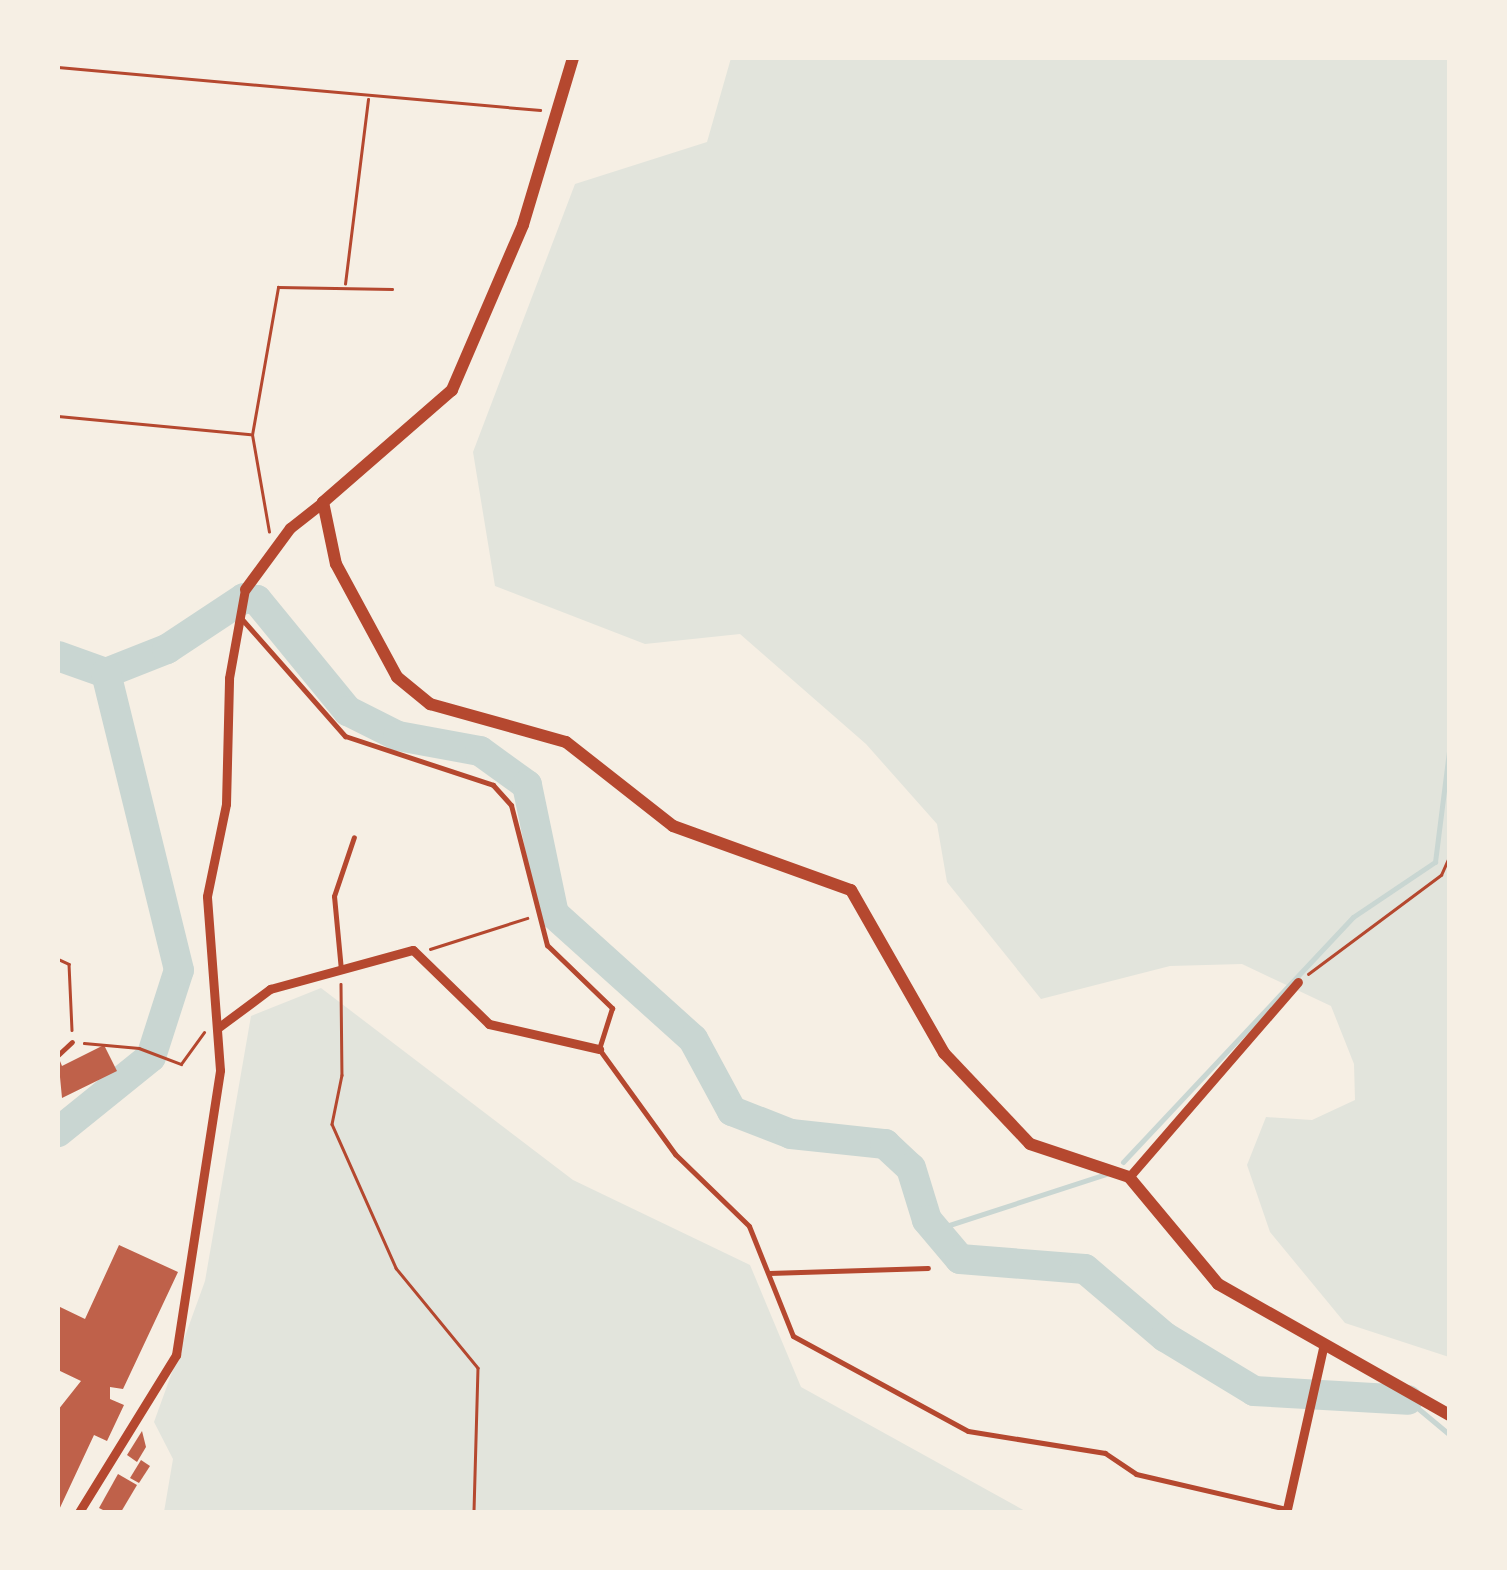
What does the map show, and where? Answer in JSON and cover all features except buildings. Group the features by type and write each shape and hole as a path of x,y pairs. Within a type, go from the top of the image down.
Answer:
{"main road":[{"path":"573,58 561,112 452,390 323,502 336,564 412,695 566,742 673,826 850,890 944,1053 1030,1144 1129,1177 1207,1274 1323,1348 1450,1415"}],"street":[{"path":"79,1512 176,1355 219,1027 207,896 226,804 238,616 244,589 270,550 323,502"},
{"path":"219,1027 270,989 420,954 489,1024 599,1048"},
{"path":"1129,1177 1298,982"},
{"path":"1287,1511 1323,1348"}],"lane":[{"path":"238,616 344,736 494,785 525,838 534,917 570,970 604,991 612,1008 599,1048 675,1154 739,1214 769,1273 793,1336 968,1430 1105,1453 1136,1474 1287,1511"},
{"path":"341,970 334,896 354,837"},
{"path":"58,1055 72,1042"},
{"path":"769,1273 928,1268"}],"path":[{"path":"58,67 368,98 561,112"},
{"path":"345,284 368,98"},
{"path":"270,550 252,434 278,287 345,284 392,289"},
{"path":"58,416 252,434"},
{"path":"1298,982 1366,922 1441,875 1450,855"},
{"path":"420,954 534,917"},
{"path":"58,959 69,964 72,1042 140,1048 171,1064 219,1027"},
{"path":"341,970 342,1075 332,1124 396,1268 478,1368 474,1512"}],"shaded area":[{"path":"731,58 1449,58 1449,1357 1345,1323 1270,1232 1247,1165 1266,1117 1312,1120 1355,1100 1354,1064 1331,1006 1242,964 1170,966 1041,999 947,882 937,824 866,744 740,634 645,644 495,586 473,452 575,184 707,142"},
{"path":"321,988 573,1180 750,1265 801,1387 1027,1512 164,1512 173,1459 154,1422 205,1281 251,1016"}],"waterway":[{"path":"106,673 167,649 244,598 257,600 348,711 398,736 480,751 527,785 554,914 693,1039 732,1111 791,1134 885,1144 911,1168 927,1220 960,1259 1085,1269 1165,1337 1254,1391 1408,1400"},
{"path":"58,656 106,673"},
{"path":"58,1132 151,1057 179,970 106,673"},
{"path":"1123,1162 1353,917 1435,862 1450,743"},
{"path":"937,1229 1106,1174"},
{"path":"1408,1400 1450,1435"}]}
